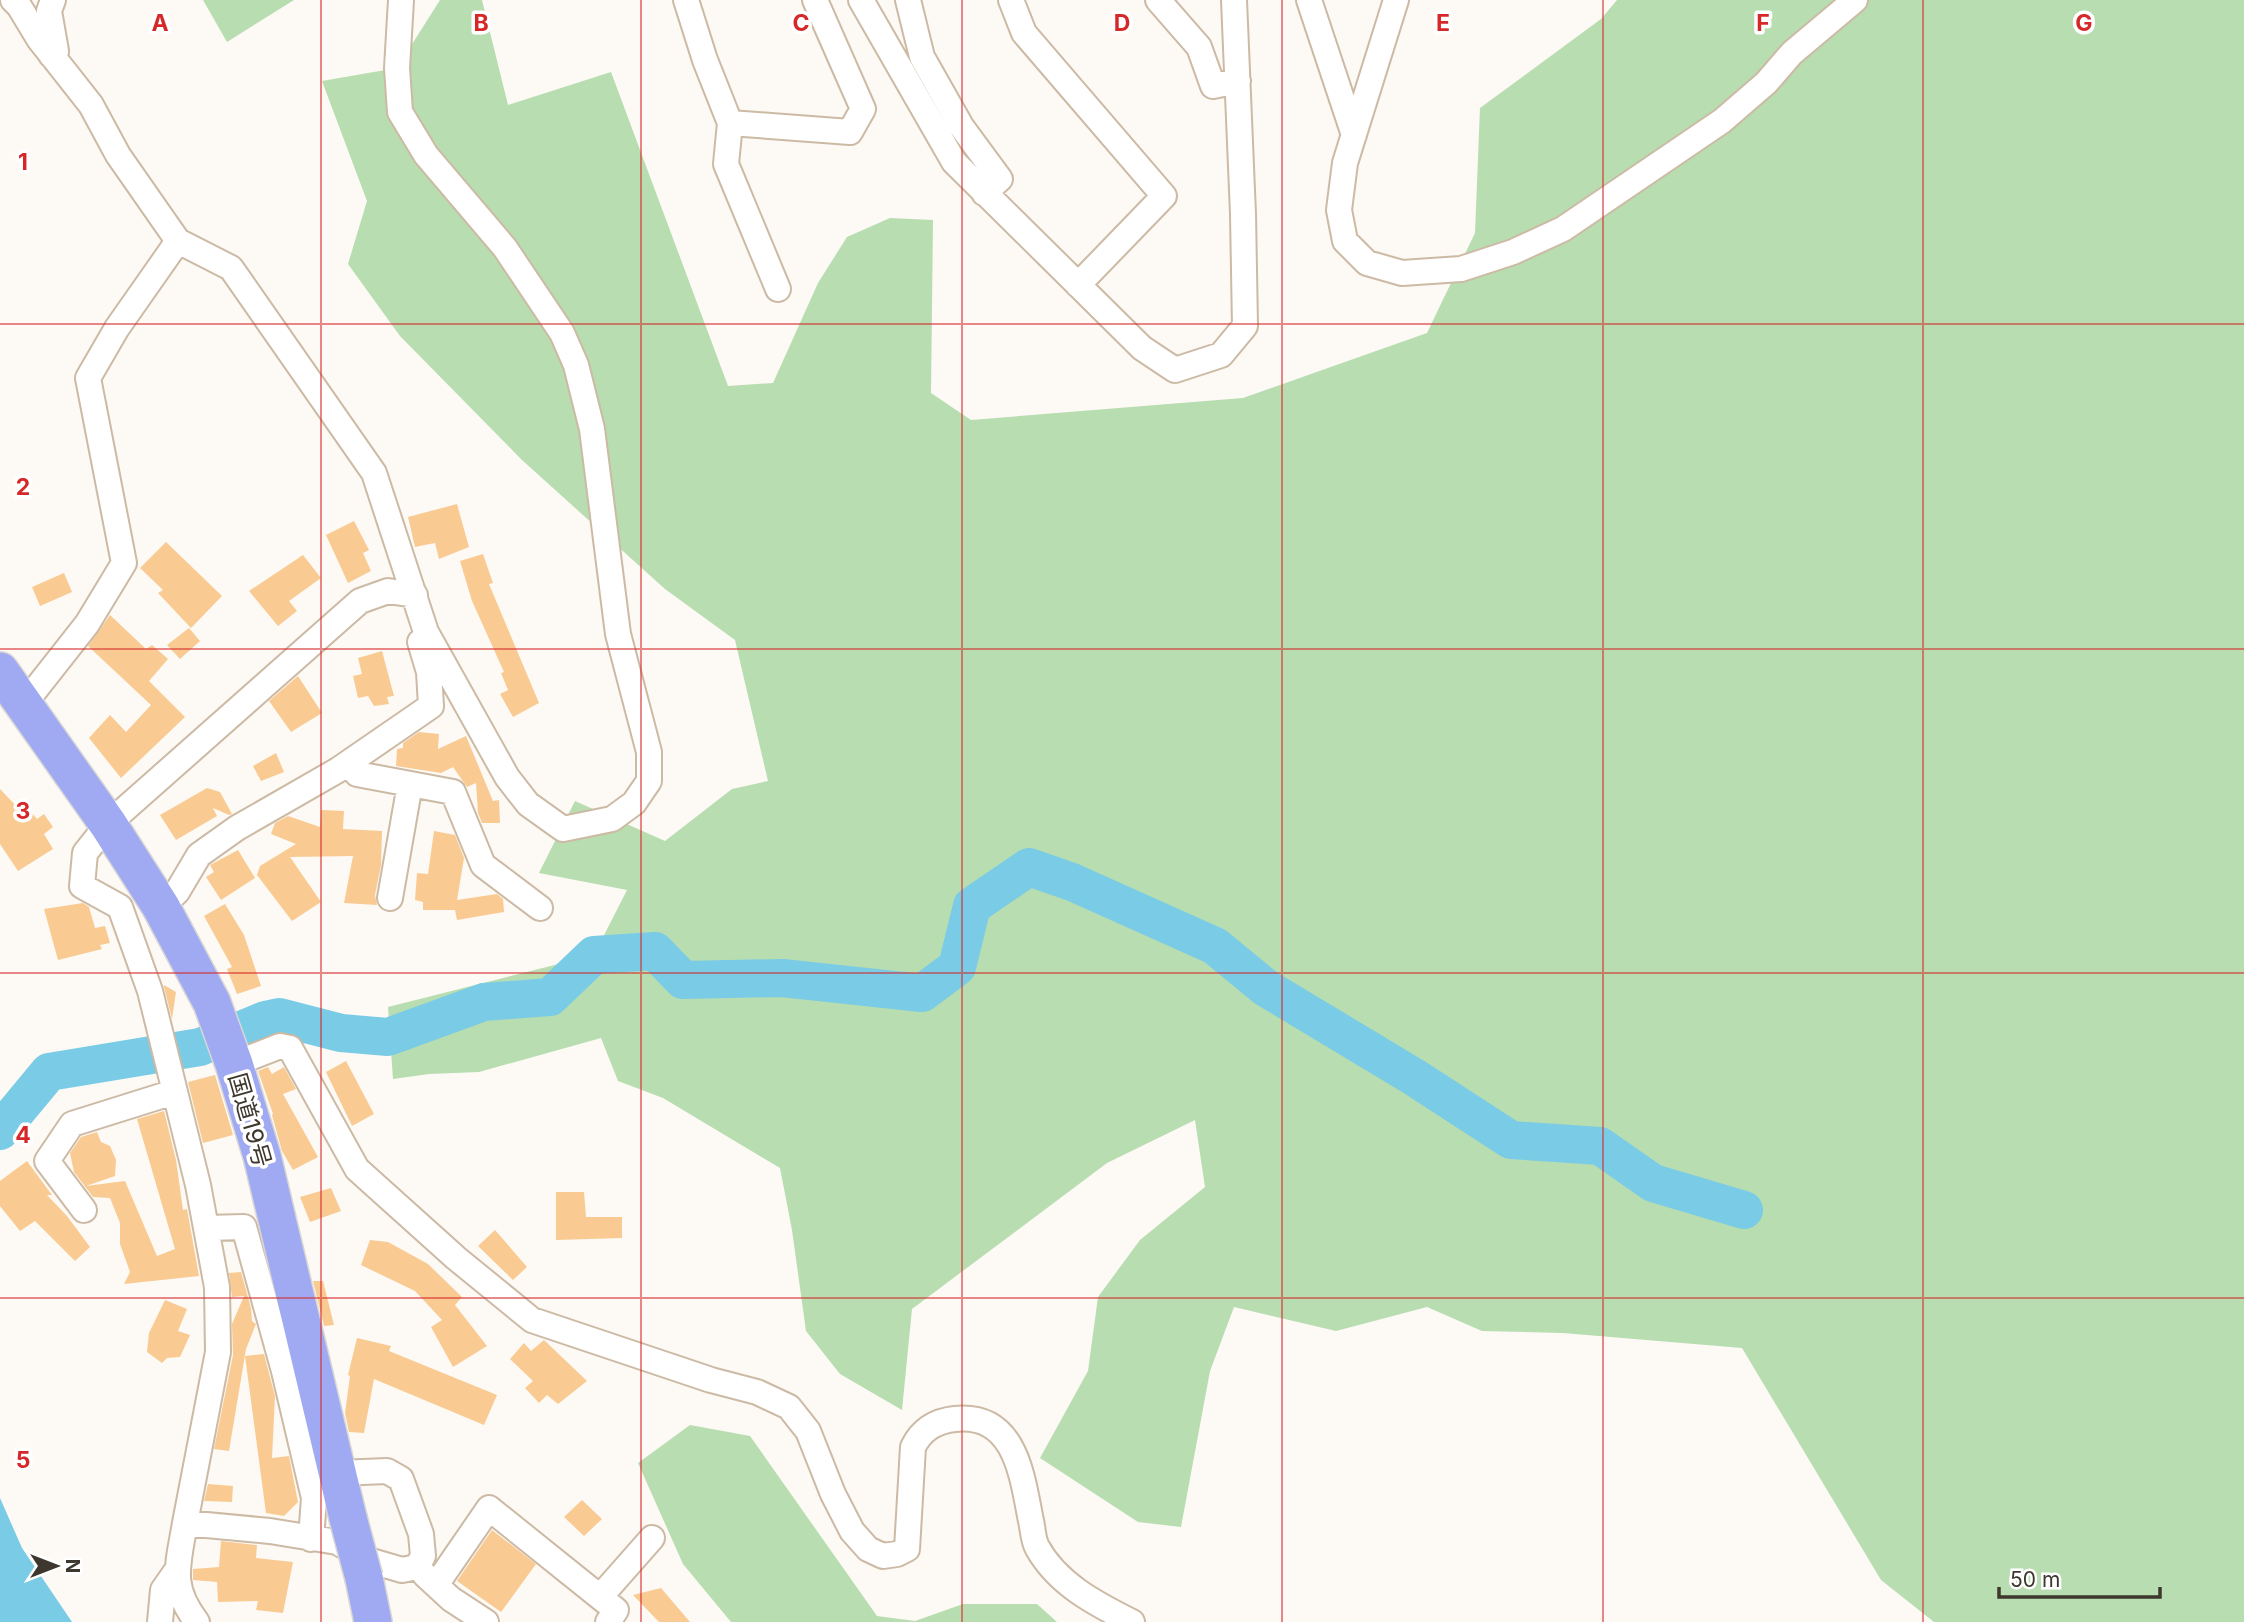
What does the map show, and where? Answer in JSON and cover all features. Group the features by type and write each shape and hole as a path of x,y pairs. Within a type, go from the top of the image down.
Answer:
{"highway":[{"name":"国道19号","path":"0,671 108,824 161,907 212,1003 232,1057 262,1156 373,1622"}],"street":[{"path":"13,0 51,55 91,105 118,155 178,241 231,268 374,473 426,632 507,777 528,804 563,829 612,819 634,803 649,781 649,752 618,634 592,429 576,365 562,333 505,248 426,155 400,112 397,68 401,0"},
{"path":"51,55 56,51 49,10 53,0"},
{"path":"686,0 705,60 730,123 726,164 778,289"},
{"path":"730,123 850,132 863,109 815,0"},
{"path":"861,0 954,162 1142,348 1175,370 1221,355 1245,326 1234,0"},
{"path":"908,0 922,57 961,126 1000,178 984,193"},
{"path":"1011,0 1024,33 1164,195 1078,285"},
{"path":"1158,0 1199,47 1213,86 1238,81"},
{"path":"1308,0 1354,135"},
{"path":"1396,0 1345,163 1339,210 1345,242 1367,263 1402,273 1461,269 1513,252 1563,229 1722,121 1766,83 1792,53 1855,0"},
{"path":"24,704 87,624 124,563 88,378 117,328 178,241"},
{"path":"197,1622 179,1593 177,1570 218,1352 216,1287 206,1228 150,990 120,907 82,886 85,853 108,824 360,601 388,591 415,595"},
{"path":"161,907 177,892 199,855 237,828 350,762 431,706 429,672 418,638 426,632"},
{"path":"350,762 357,774 453,792 483,865 540,908"},
{"path":"390,898 410,784"},
{"path":"232,1057 280,1046 290,1048 357,1169 456,1258 532,1320 711,1380 757,1392 789,1407 808,1432 833,1494 852,1531 868,1549 883,1556 907,1549 910,1541 914,1447 919,1436 928,1427 946,1420 970,1417 985,1422 1006,1437 1020,1467 1036,1545 1067,1582 1092,1602 1132,1622"},
{"path":"84,1210 47,1161 72,1124 174,1092"},
{"path":"206,1228 244,1227 284,1371 314,1497 311,1539"},
{"path":"339,1472 387,1471 401,1479 421,1534 423,1556 417,1567"},
{"path":"436,1585 489,1508 613,1613 652,1538"},
{"path":"185,1523 270,1531 337,1542 368,1560 402,1570 417,1567"},
{"path":"417,1567 451,1599 486,1622"},
{"path":"160,1622 163,1590 177,1570"}],"green space":[{"path":"203,0 294,0 227,42"},
{"path":"440,0 482,0 508,105 611,72 728,386 773,383 818,283 847,237 890,218 933,220 931,393 971,420 1243,398 1427,333 1475,233 1480,108 1601,19 1617,0 2244,0 2244,1622 1934,1622 1881,1580 1742,1348 1563,1333 1482,1331 1427,1307 1336,1331 1234,1307 1210,1371 1181,1527 1138,1522 1040,1458 1088,1371 1098,1297 1140,1240 1205,1187 1195,1120 1107,1163 912,1309 902,1410 840,1374 806,1331 780,1168 663,1098 618,1081 601,1038 479,1072 393,1079 388,1007 594,955 627,890 539,873 575,801 665,841 732,789 768,781 735,640 665,589 522,460 400,336 348,264 367,201 322,81 397,68"},
{"path":"690,1425 750,1436 877,1616 915,1621 963,1604 1037,1604 1057,1622 731,1622 683,1564 638,1463"}],"water":[{"path":"0,1498 22,1548 72,1622 0,1622"}],"building":[{"path":"457,504 469,547 439,559 435,543 415,547 408,517"},
{"path":"354,521 369,550 363,553 371,571 348,583 326,535"},
{"path":"166,542 222,596 191,628 158,593 163,590 140,568"},
{"path":"483,554 493,583 489,584 539,703 513,717 500,694 508,690 501,673 504,672 472,601 460,561"},
{"path":"303,555 321,578 289,601 297,611 278,626 249,591"},
{"path":"64,573 72,592 40,606 32,587"},
{"path":"110,615 146,649 152,645 168,659 149,681 185,717 121,778 89,738 110,715 126,732 151,705 88,646"},
{"path":"189,628 200,641 180,659 167,645"},
{"path":"382,651 394,696 387,697 389,704 374,706 368,696 358,698 353,676 362,674 358,658"},
{"path":"298,676 322,713 291,732 269,701"},
{"path":"419,732 439,734 438,749 466,736 493,801 499,800 500,823 482,823 478,813 476,783 467,787 453,767 441,773 396,766 397,749 403,748 403,743"},
{"path":"276,753 284,772 261,781 253,766"},
{"path":"207,788 220,792 232,814 213,808 217,816 176,840 160,815"},
{"path":"0,789 20,810 26,806 37,819 44,814 53,827 44,834 53,849 18,871 0,844"},
{"path":"321,810 344,811 343,829 382,831 381,865 375,895 377,905 344,903 353,856 290,857 321,902 292,921 257,875 260,866 296,844 271,834 275,823 288,816 320,827"},
{"path":"434,831 455,835 464,858 457,900 497,894 503,899 504,912 457,920 455,910 423,910 423,902 415,900 417,873 428,874"},
{"path":"238,850 255,878 221,900 206,877 214,872 210,865"},
{"path":"83,903 89,907 95,928 105,926 110,943 100,945 102,949 58,960 44,909"},
{"path":"225,904 244,935 261,986 237,994 227,969 232,967 204,916"},
{"path":"164,987 176,992 172,1019"},
{"path":"346,1061 374,1114 352,1126 326,1072"},
{"path":"268,1067 272,1074 284,1067 296,1089 283,1094 318,1157 293,1170 282,1151 258,1071"},
{"path":"215,1075 233,1135 203,1143 188,1082"},
{"path":"164,1111 176,1160 183,1210 187,1209 199,1276 124,1284 130,1272 120,1244 120,1223 110,1198 93,1197 74,1172 70,1153 81,1137 97,1132 101,1142 110,1146 116,1160 115,1176 86,1186 125,1181 157,1256 175,1249 137,1119"},
{"path":"27,1161 52,1195 47,1195 90,1247 75,1261 35,1221 20,1231 0,1206 0,1181"},
{"path":"331,1188 341,1211 310,1222 300,1197"},
{"path":"556,1192 584,1192 586,1217 622,1217 622,1238 556,1240"},
{"path":"495,1230 527,1267 513,1280 478,1246"},
{"path":"370,1240 388,1242 428,1264 462,1297 455,1305 487,1346 453,1367 431,1327 442,1320 415,1291 361,1265"},
{"path":"241,1272 252,1321 256,1324 246,1349 229,1451 214,1449 233,1355 232,1324 244,1296 232,1297 229,1273"},
{"path":"313,1281 323,1281 334,1325 324,1326"},
{"path":"165,1300 187,1309 178,1331 190,1335 180,1357 167,1358 162,1363 147,1352 149,1333"},
{"path":"357,1338 391,1346 389,1351 497,1395 484,1425 374,1379 364,1433 349,1432 345,1413 348,1375"},
{"path":"544,1340 587,1381 558,1404 547,1395 539,1403 525,1388 533,1381 510,1359 524,1343 531,1351"},
{"path":"264,1354 275,1396 272,1458 289,1456 298,1502 284,1516 266,1513 245,1356"},
{"path":"208,1484 233,1486 232,1502 204,1501"},
{"path":"582,1500 602,1519 584,1536 564,1517"},
{"path":"492,1530 536,1564 501,1612 457,1581"},
{"path":"221,1541 257,1545 256,1558 293,1562 283,1613 256,1610 258,1601 218,1602 217,1582 193,1580 193,1569 219,1567"},
{"path":"661,1588 690,1622 659,1622 633,1595"}],"waterway":[{"path":"0,1131 49,1072 200,1047 265,1020 279,1017 341,1033 388,1037 484,1002 550,997 594,955 655,951 683,980 782,978 922,993 957,967 972,906 1029,867 1072,882 1215,946 1266,988 1414,1077 1511,1140 1600,1146 1653,1183 1744,1210"}]}
